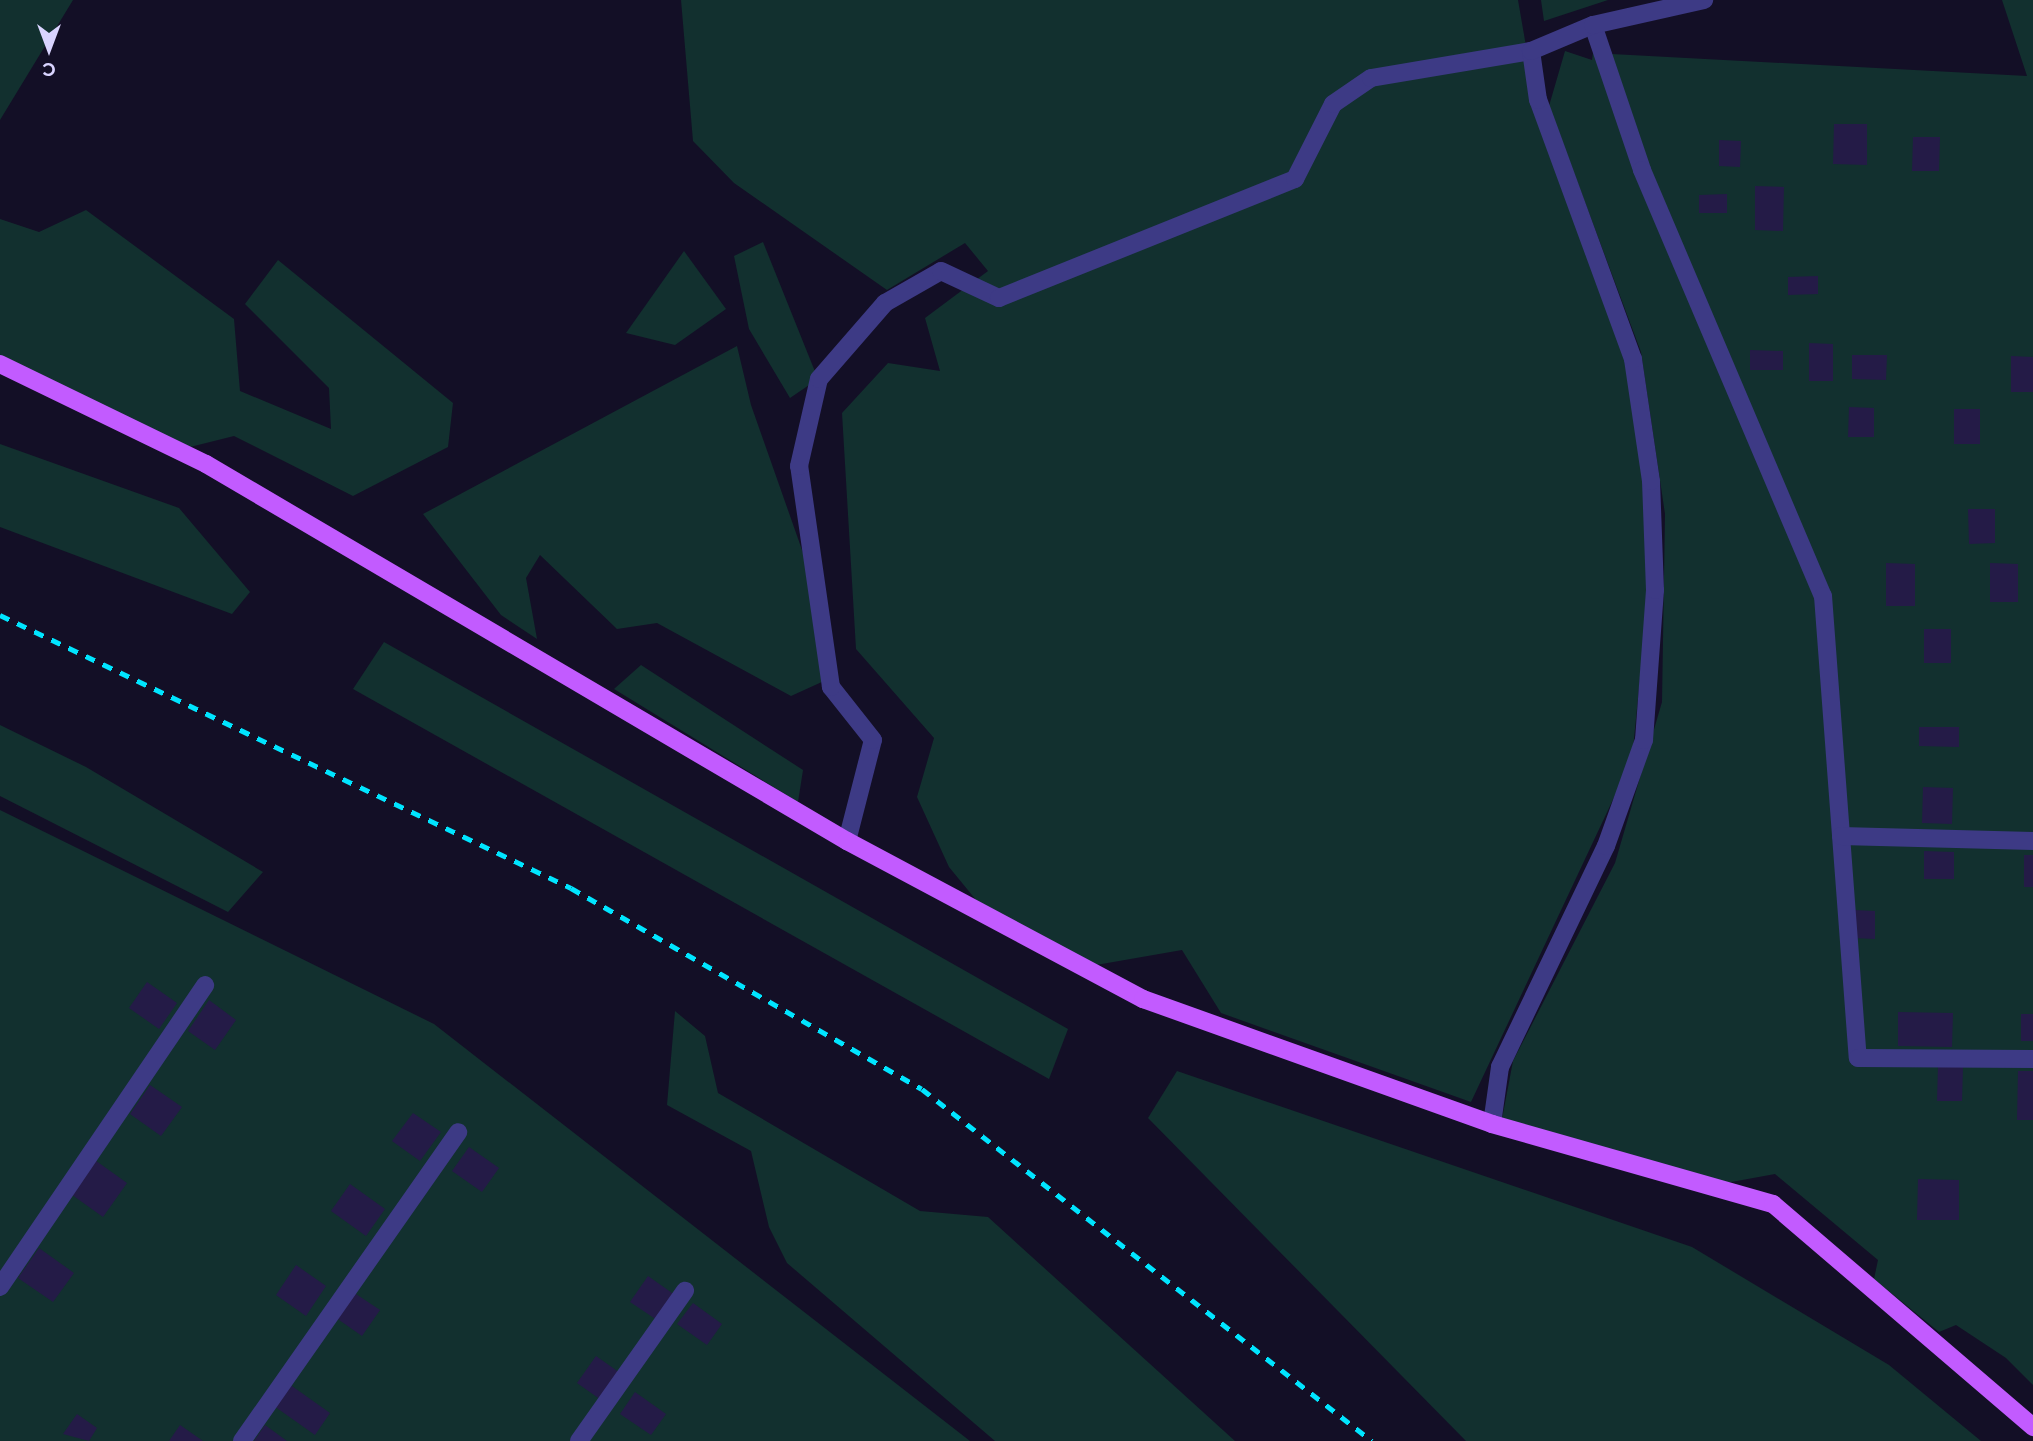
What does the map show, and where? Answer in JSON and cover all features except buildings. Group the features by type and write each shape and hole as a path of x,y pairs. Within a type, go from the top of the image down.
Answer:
{"main road":[{"path":"0,364 206,464 846,841 1143,999 1492,1124 1773,1204 2033,1427"}],"street":[{"path":"846,841 873,740 831,687 799,466 819,379 885,303 941,271 999,298 1295,179 1333,104 1371,78 1531,51 1593,25 1704,0"},
{"path":"1593,25 1642,170 1823,596 1858,1058 2033,1059"},
{"path":"1492,1124 1500,1067 1606,846 1644,740 1655,590 1651,481 1633,359 1538,100 1531,51"},
{"path":"1841,836 2033,841"},
{"path":"0,1287 205,985"},
{"path":"242,1441 458,1132"},
{"path":"579,1441 685,1291"}],"green space":[{"path":"0,0 73,0 0,120"},
{"path":"681,0 1518,0 1540,127 1632,376 1651,566 1632,759 1471,1102 1221,1013 1182,950 1096,965 990,917 949,867 917,797 934,738 856,649 842,413 888,363 940,371 925,318 988,271 965,243 887,290 734,183 693,141"},
{"path":"1541,0 1608,0 1544,21"},
{"path":"2002,0 2033,0 2033,1385 2006,1358 1956,1325 1939,1332 1874,1279 1878,1260 1775,1174 1693,1189 1502,1119 1513,1061 1615,863 1662,702 1665,514 1641,352 1549,106 1565,51 1592,60 1593,53 2027,76"},
{"path":"86,210 234,319 240,391 331,429 329,388 245,304 278,260 453,403 448,447 353,496 234,436 190,447 0,357 0,219 39,232"},
{"path":"763,242 818,379 790,398 749,329 734,256"},
{"path":"684,251 726,309 675,345 626,333"},
{"path":"737,346 751,405 827,621 835,676 791,696 657,623 617,629 540,555 526,578 537,639 501,615 423,514"},
{"path":"0,444 179,508 250,592 232,614 0,527"},
{"path":"384,642 1068,1029 1049,1079 353,689"},
{"path":"641,665 803,770 798,802 614,689"},
{"path":"0,725 86,767 263,872 228,912 0,796"},
{"path":"0,810 434,1024 970,1441 0,1441"},
{"path":"675,1011 705,1036 718,1093 920,1211 988,1217 1235,1441 995,1441 787,1263 769,1227 751,1151 667,1105"},
{"path":"1177,1071 1692,1247 1889,1365 1981,1441 1466,1441 1148,1118"}],"railway":[{"path":"0,615 571,888 922,1089 1372,1441"}]}
